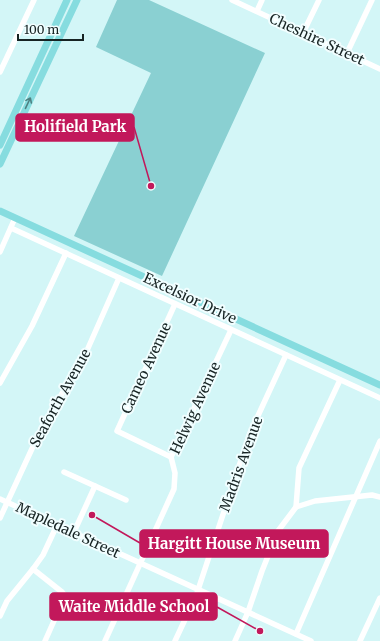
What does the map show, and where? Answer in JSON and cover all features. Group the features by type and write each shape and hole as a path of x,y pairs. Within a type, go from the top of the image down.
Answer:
{"main road":[{"path":"0,145 67,0"},
{"path":"0,164 77,0"},
{"name":"Excelsior Drive","path":"0,211 380,385"}],"street":[{"path":"0,72 34,0"},
{"name":"Cheshire Street","path":"232,0 380,68"},
{"path":"257,11 262,0"},
{"path":"303,33 319,0"},
{"path":"347,53 372,0"},
{"path":"0,252 16,218"},
{"name":"Excelsior Drive","path":"11,228 380,398"},
{"path":"0,383 32,326 66,253"},
{"name":"Seaforth Avenue","path":"0,518 42,427 85,355 119,278"},
{"name":"Cameo Avenue","path":"171,457 117,431 176,304"},
{"name":"Helwig Avenue","path":"105,641 174,489 175,473 171,457 231,330"},
{"name":"Madris Avenue","path":"175,641 198,589 250,433 286,355"},
{"path":"235,641 248,612 278,531 296,507 299,468 340,380"},
{"path":"296,634 380,441"},
{"path":"64,472 126,500"},
{"path":"74,532 95,486"},
{"path":"296,507 315,501 356,496 372,495 380,497"},
{"name":"Mapledale Street","path":"0,499 311,641"},
{"path":"0,616 7,601 34,570 57,525"},
{"path":"34,570 65,596 45,641"},
{"path":"360,641 380,598"}],"shaded area":[{"path":"117,0 149,0 265,53 162,276 74,236 151,73 96,47"}],"place":[{"name":"Holifield Park","path":"151,186"},
{"name":"Hargitt House Museum","path":"92,515"},
{"name":"Waite Middle School","path":"260,631"}]}
